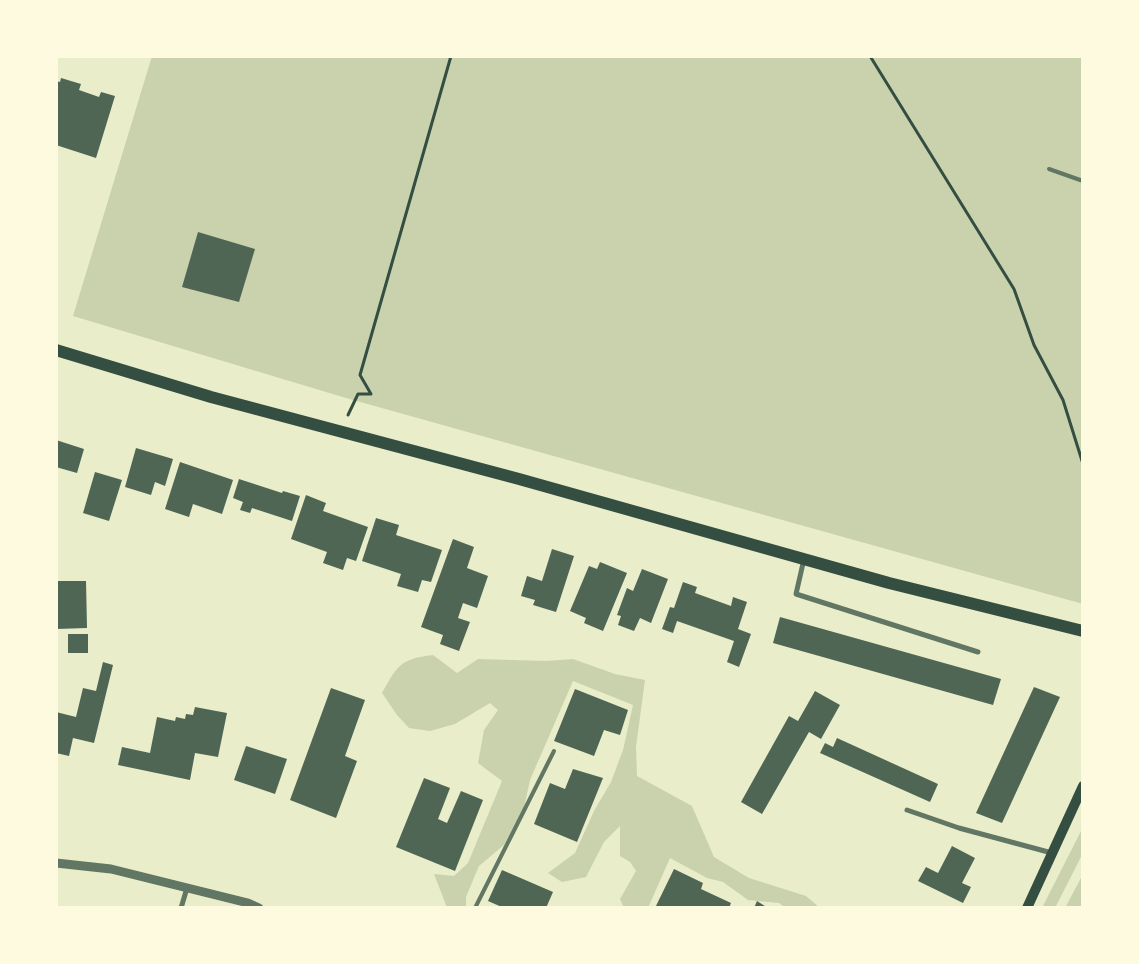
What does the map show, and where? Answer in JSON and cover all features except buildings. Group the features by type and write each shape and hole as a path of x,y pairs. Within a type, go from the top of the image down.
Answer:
{"main road":[{"path":"56,350 211,397 341,431 889,583 1083,630"},
{"path":"1027,908 1083,786"}],"street":[{"path":"804,559 796,594 978,652"},
{"path":"907,810 959,828 1052,853"},
{"path":"56,863 111,869 248,903 259,908"},
{"path":"181,908 187,888"}],"lane":[{"path":"1049,169 1083,181"},
{"path":"475,908 554,751"}],"path":[{"path":"341,431 358,394 371,394 360,376 451,56"},
{"path":"870,56 1014,289 1034,345 1063,400 1083,464"}],"green space":[{"path":"152,56 1083,56 1083,604 346,398 73,316"},
{"path":"433,655 457,673 478,659 546,661 573,659 615,674 645,680 636,747 637,776 692,806 714,857 749,878 806,896 820,908 786,908 779,903 748,900 723,882 707,878 670,858 648,908 624,908 620,899 636,871 630,862 620,856 620,826 604,842 586,877 562,882 548,873 575,853 594,811 611,782 623,750 633,705 573,681 530,780 524,808 504,845 479,866 466,897 466,908 445,908 446,905 434,874 454,876 468,863 502,781 478,763 484,730 498,710 490,703 455,724 430,731 409,728 397,715 382,693 401,665 413,659"},
{"path":"1083,827 1083,853 1055,908 1042,908"},
{"path":"1083,874 1083,908 1065,908"}]}
